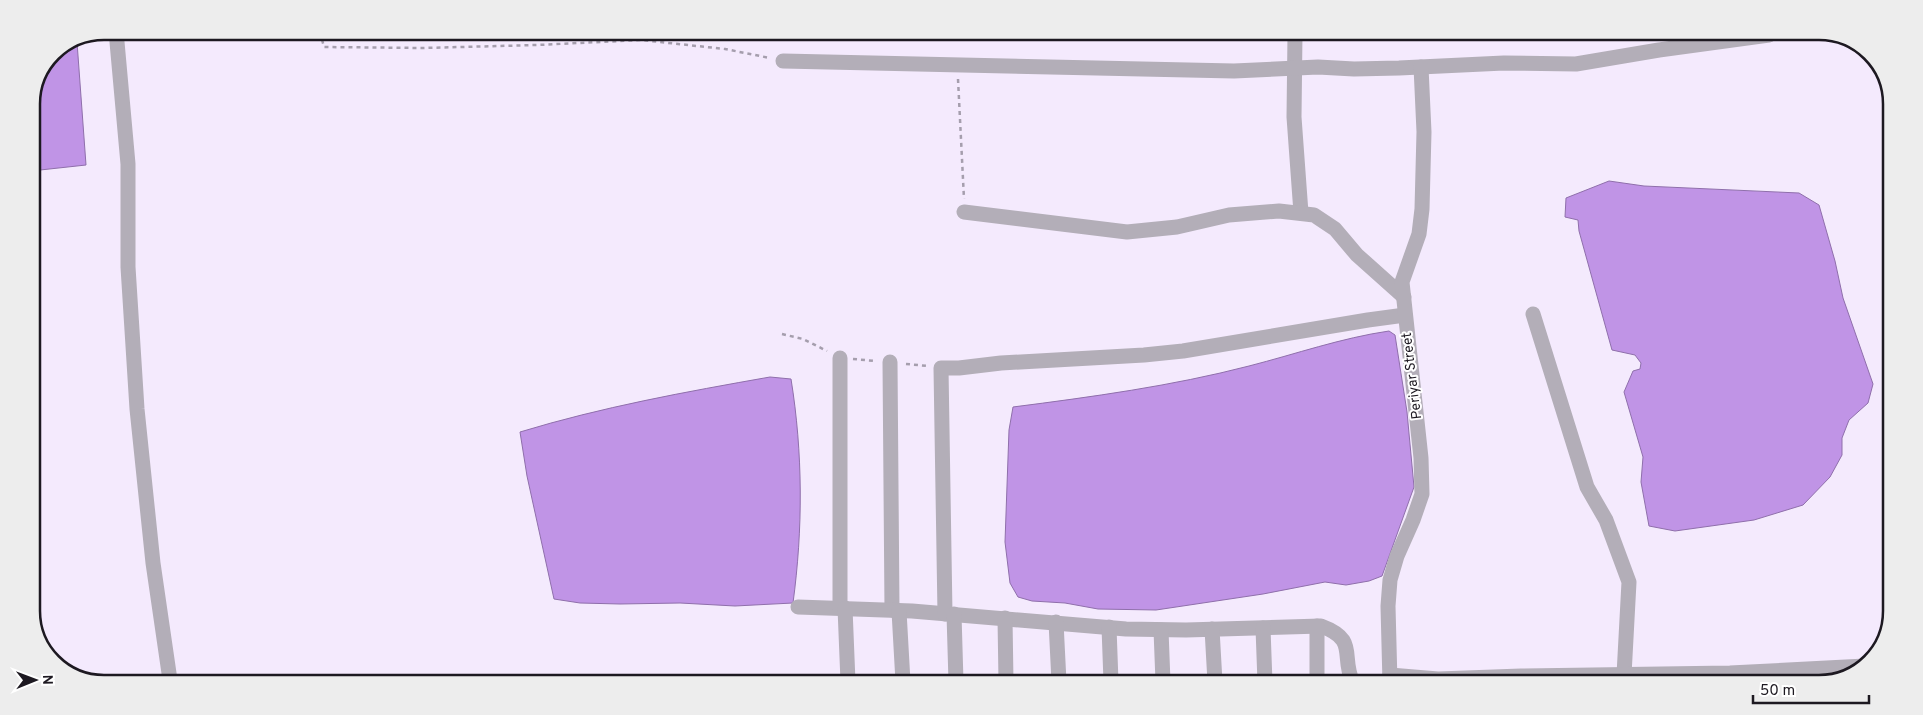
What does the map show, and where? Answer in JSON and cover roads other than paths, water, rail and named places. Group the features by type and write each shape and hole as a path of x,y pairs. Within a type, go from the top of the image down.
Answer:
{"street":[{"path":"117,40 128,164 128,267 137,408 153,563 169,675"},
{"path":"1296,40 1294,117 1301,213"},
{"path":"783,61 1234,71 1296,68 1421,67 1504,63 1576,64 1732,40"},
{"name":"Periyar Street","path":"1390,675 1388,606 1390,580 1397,556 1414,520 1422,494 1421,458 1402,282 1419,234 1422,209 1424,132 1421,67"},
{"path":"964,212 1127,232 1177,227 1229,215 1279,210 1314,215 1335,229 1358,255 1404,297"},
{"path":"1533,314 1586,487 1606,520 1629,582 1624,674"},
{"path":"955,675 950,614 941,368 1183,351 1405,315"},
{"path":"840,358 842,608 847,675"},
{"path":"890,362 896,610 902,675"},
{"path":"798,608 896,610 1161,630 1317,626 1332,630 1343,639 1347,648 1351,675"},
{"path":"1005,618 1006,675"},
{"path":"1056,622 1059,675"},
{"path":"1317,626 1317,675"},
{"path":"1109,627 1111,675"},
{"path":"1264,628 1265,675"},
{"path":"1212,629 1215,675"},
{"path":"1161,630 1163,675"},
{"path":"1572,675 1730,673 1850,667"}]}
